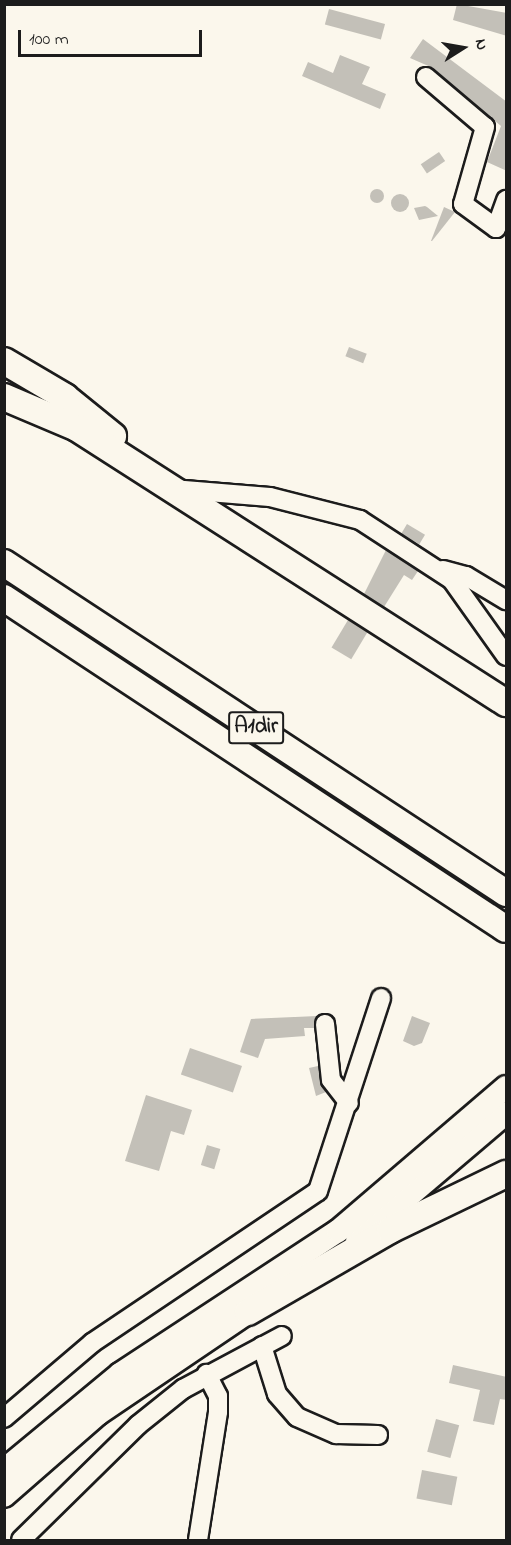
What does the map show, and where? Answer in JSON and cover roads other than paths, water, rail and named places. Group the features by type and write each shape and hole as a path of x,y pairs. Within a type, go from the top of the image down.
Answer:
{"highway":[{"path":"4,361 83,410 171,489"},
{"path":"4,397 62,419 507,703"},
{"name":"A1dir","path":"4,563 507,893"},
{"name":"A1dir","path":"4,598 507,928"},
{"path":"248,1312 390,1230 507,1174"}],"main road":[{"path":"4,1496 98,1414 348,1246 430,1168 507,1088"},
{"path":"4,1470 120,1374 338,1231 507,1113"}],"street":[{"path":"426,77 485,127 463,204 496,228 507,200"},
{"path":"171,489 241,493 339,511 441,570 466,576 507,600"},
{"path":"441,570 507,656"},
{"path":"4,1418 92,1343 312,1196 328,1171 381,998"},
{"path":"325,1024 331,1080 349,1103"},
{"path":"21,1540 138,1425 207,1374 282,1336"},
{"path":"262,1346 277,1394 297,1417 336,1434 378,1436"},
{"path":"198,1540 218,1412 218,1396 207,1374"}]}
